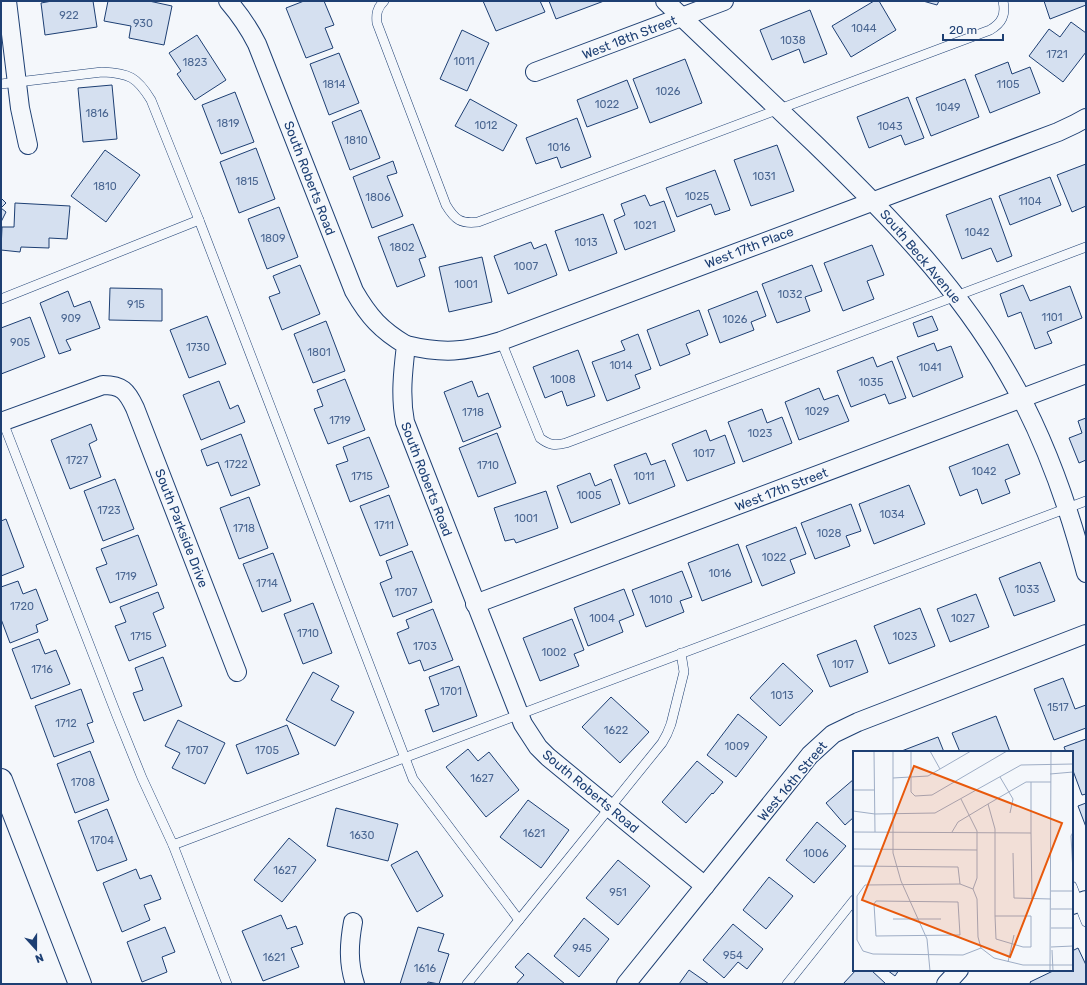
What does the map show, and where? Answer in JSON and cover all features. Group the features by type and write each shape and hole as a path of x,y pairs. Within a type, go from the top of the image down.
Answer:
{"street":[{"path":"7,1 9,83 28,145"},
{"name":"South Roberts Road","path":"228,1 243,19 257,44 354,291 363,307 376,323 389,335 406,345 402,379 402,409 405,422 518,714 529,735 548,757 706,886"},
{"name":"South Beck Avenue","path":"665,1 873,201 923,255 956,296 983,333 1021,398 1046,453 1067,508 1086,573"},
{"name":"West 18th Street","path":"535,72 724,1"},
{"name":"West 17th Place","path":"406,345 439,351 459,351 501,341 1058,132 1086,118"},
{"name":"West 17th Street","path":"475,604 1086,374"},
{"name":"South Parkside Drive","path":"2,422 95,387 112,385 120,387 126,392 135,408 237,672"},
{"name":"West 16th Street","path":"626,984 810,755 833,734 858,722 1086,634"},
{"path":"1,780 80,984"},
{"path":"353,922 349,958 355,984"},
{"path":"946,984 958,971"}],"lane":[{"path":"384,1 379,6 376,14 377,24 446,205 451,214 459,221 468,223 478,222 990,30 997,26 1003,19 1005,10 1003,1"},
{"path":"9,83 102,72 118,72 132,77 143,87 151,100 199,220 413,779 519,920"},
{"path":"1,299 199,220"},
{"path":"501,341 540,438 547,443 557,445 581,438 1086,247"},
{"path":"2,422 142,778 173,845 227,984"},
{"path":"173,845 1086,501"},
{"path":"467,984 610,808 667,734 671,724 684,672 681,653"},
{"path":"1073,888 1086,922"},
{"path":"787,984 853,901"}],"building":[{"path":"52,1 93,1 97,27 45,35 41,3"},
{"path":"108,1 149,1 172,6 164,45 129,38 131,26 104,21"},
{"path":"304,1 324,1 334,25 325,28 333,48 306,58 286,8"},
{"path":"483,1 540,1 545,12 496,31"},
{"path":"549,1 604,1 556,19"},
{"path":"874,1 879,1 896,30 851,57 832,26"},
{"path":"923,1 939,1 937,5"},
{"path":"1044,1 1085,1 1086,5 1050,19"},
{"path":"810,10 827,54 804,63 799,49 772,60 760,30"},
{"path":"1071,22 1086,33 1086,52 1063,82 1029,56 1049,29 1060,37"},
{"path":"462,30 489,43 467,91 440,79"},
{"path":"197,35 226,80 195,100 177,74 181,71 169,53"},
{"path":"339,53 359,103 329,115 310,64"},
{"path":"685,59 702,103 650,123 633,79"},
{"path":"1008,62 1012,74 1030,67 1040,93 990,113 975,75"},
{"path":"965,79 979,117 931,136 916,98"},
{"path":"627,80 638,108 587,127 577,100"},
{"path":"112,85 117,139 83,142 78,88"},
{"path":"235,92 254,142 221,154 202,105"},
{"path":"908,97 924,138 905,145 901,135 869,148 857,117"},
{"path":"470,99 517,125 503,151 455,126"},
{"path":"361,110 380,158 350,170 332,122"},
{"path":"577,118 591,157 561,168 557,157 536,164 526,138"},
{"path":"777,145 794,191 751,206 734,160"},
{"path":"256,148 275,199 239,213 220,162"},
{"path":"105,150 140,175 106,222 71,196"},
{"path":"393,161 397,173 387,176 403,216 372,228 353,177"},
{"path":"1086,164 1086,206 1072,212 1057,175"},
{"path":"715,170 730,210 715,215 711,204 677,217 666,188"},
{"path":"1050,177 1061,205 1010,225 999,196"},
{"path":"645,195 650,206 664,201 675,231 625,250 614,220 625,215 621,204"},
{"path":"1,198 6,203 1,208"},
{"path":"991,198 1012,256 997,262 991,248 962,259 946,215"},
{"path":"15,203 70,206 67,239 49,238 49,248 21,247 20,252 1,250 2,227 14,227"},
{"path":"279,207 298,257 267,269 248,219"},
{"path":"1,208 6,212 1,222"},
{"path":"603,214 617,253 569,271 555,231"},
{"path":"413,224 426,257 419,259 425,276 397,287 378,237"},
{"path":"531,242 534,249 546,244 557,275 508,294 494,256"},
{"path":"872,245 884,275 867,281 874,299 843,311 824,263"},
{"path":"482,257 492,302 449,312 439,267"},
{"path":"300,265 320,314 282,330 269,297 280,293 273,276"},
{"path":"812,265 822,291 805,297 810,311 777,323 762,284"},
{"path":"1023,285 1030,301 1070,286 1082,318 1047,332 1052,343 1035,349 1021,312 1008,317 1000,294"},
{"path":"110,288 162,289 162,321 109,320"},
{"path":"68,291 74,307 90,301 100,328 66,340 71,350 59,354 40,303"},
{"path":"757,291 766,316 751,322 754,330 720,343 708,310"},
{"path":"699,310 708,335 686,344 690,354 660,366 647,330"},
{"path":"207,316 226,364 189,378 170,330"},
{"path":"932,316 938,330 918,337 913,323"},
{"path":"30,317 45,357 1,374 1,328"},
{"path":"326,321 345,371 313,383 294,334"},
{"path":"638,334 651,369 635,375 640,388 607,401 592,362 625,350 621,341"},
{"path":"934,343 937,351 951,346 963,377 913,397 897,357"},
{"path":"578,350 595,396 567,406 562,391 545,398 533,367"},
{"path":"873,357 877,367 892,361 906,398 889,404 885,394 851,407 837,371"},
{"path":"345,379 365,430 328,444 314,409 323,406 317,390"},
{"path":"219,381 230,409 238,405 245,422 201,440 183,395"},
{"path":"472,381 478,397 488,393 501,427 463,442 444,392"},
{"path":"819,388 824,400 838,395 849,421 799,440 785,402"},
{"path":"762,409 767,423 782,417 792,443 743,462 728,422"},
{"path":"1086,418 1086,460 1079,463 1069,438 1082,433 1078,421"},
{"path":"91,424 97,440 89,444 101,477 70,489 51,440"},
{"path":"706,430 710,441 725,435 735,463 687,481 672,444"},
{"path":"497,433 516,483 478,497 459,448"},
{"path":"241,434 260,485 231,496 218,462 207,466 201,450"},
{"path":"369,437 389,487 350,502 336,465 348,461 343,447"},
{"path":"1008,444 1020,474 1005,480 1010,493 982,504 977,489 960,496 949,467"},
{"path":"646,453 651,465 665,460 675,486 629,504 614,465"},
{"path":"590,473 595,486 611,479 620,504 571,523 557,486"},
{"path":"115,479 134,529 103,541 84,491"},
{"path":"909,485 925,524 874,544 859,504"},
{"path":"546,491 558,528 516,543 514,539 505,541 494,508"},
{"path":"389,495 408,545 380,556 360,506"},
{"path":"249,497 268,548 239,559 220,508"},
{"path":"851,504 861,531 846,536 850,546 815,559 801,523"},
{"path":"6,519 24,567 1,576 1,521"},
{"path":"796,527 806,554 790,560 795,573 762,586 746,546"},
{"path":"138,535 157,585 110,603 96,568 107,564 101,549"},
{"path":"738,544 752,582 702,601 688,563"},
{"path":"412,551 432,602 393,617 380,583 392,578 386,561"},
{"path":"273,553 291,601 262,612 243,564"},
{"path":"1040,562 1055,601 1014,616 999,578"},
{"path":"682,571 692,597 680,601 684,612 646,627 632,590"},
{"path":"18,581 23,594 36,589 48,620 36,625 38,632 10,643 1,619 1,587"},
{"path":"624,589 634,615 619,621 623,632 588,646 574,608"},
{"path":"158,592 164,608 153,613 166,646 129,661 115,626 126,622 120,607"},
{"path":"976,594 989,627 950,642 937,609"},
{"path":"313,603 332,653 303,664 284,614"},
{"path":"920,608 935,646 889,664 874,626"},
{"path":"433,609 453,660 424,671 420,660 409,664 397,633 409,628 406,620"},
{"path":"572,619 584,650 574,654 579,666 540,681 523,638"},
{"path":"39,639 45,654 56,650 70,684 31,699 12,649"},
{"path":"856,640 868,672 830,687 817,655"},
{"path":"163,657 182,706 144,721 133,693 143,690 135,668"},
{"path":"783,663 813,691 780,726 750,698"},
{"path":"459,666 477,716 433,732 425,710 439,705 429,677"},
{"path":"313,672 339,686 331,700 354,712 335,746 286,720"},
{"path":"1063,678 1075,709 1086,705 1086,728 1054,740 1034,689"},
{"path":"81,689 93,722 87,724 94,742 54,757 35,706"},
{"path":"611,697 649,732 620,763 582,727"},
{"path":"738,714 767,737 736,777 707,755"},
{"path":"996,716 1010,751 960,751 952,733"},
{"path":"178,720 225,743 205,784 172,768 180,753 165,746"},
{"path":"287,725 299,754 247,774 236,745"},
{"path":"938,737 944,751 902,751"},
{"path":"1086,739 1086,794 1082,795 1073,771 1073,751 1066,751 1064,747"},
{"path":"468,749 478,761 489,752 519,790 486,817 446,767"},
{"path":"90,751 109,800 75,813 57,764"},
{"path":"697,761 723,782 686,823 662,802"},
{"path":"853,780 853,818 845,825 826,803"},
{"path":"528,800 569,830 541,868 500,837"},
{"path":"1086,803 1086,827 1078,806"},
{"path":"336,808 398,824 388,861 327,846"},
{"path":"107,809 127,860 97,871 78,821"},
{"path":"817,822 846,846 814,883 786,860"},
{"path":"289,838 316,860 282,902 254,880"},
{"path":"417,851 443,896 417,912 391,865"},
{"path":"618,860 650,886 618,925 586,898"},
{"path":"136,869 140,879 151,875 161,899 144,905 150,920 122,932 103,883"},
{"path":"769,877 793,896 766,929 743,910"},
{"path":"281,915 287,929 296,926 303,944 291,948 299,967 263,981 242,931"},
{"path":"584,918 609,939 579,977 554,956"},
{"path":"733,924 763,949 747,969 738,962 724,978 703,960"},
{"path":"165,927 175,952 162,957 167,972 142,982 127,942"},
{"path":"418,927 444,934 438,951 449,954 439,984 428,982 427,984 400,984"},
{"path":"1078,948 1086,965 1086,984 1031,984 1030,982 1053,971 1073,971 1073,950"},
{"path":"528,953 565,984 516,984 524,975 515,967"},
{"path":"689,970 709,984 679,984"},
{"path":"855,971 872,971 886,984 843,984"},
{"path":"888,971 898,971 895,976"}]}
